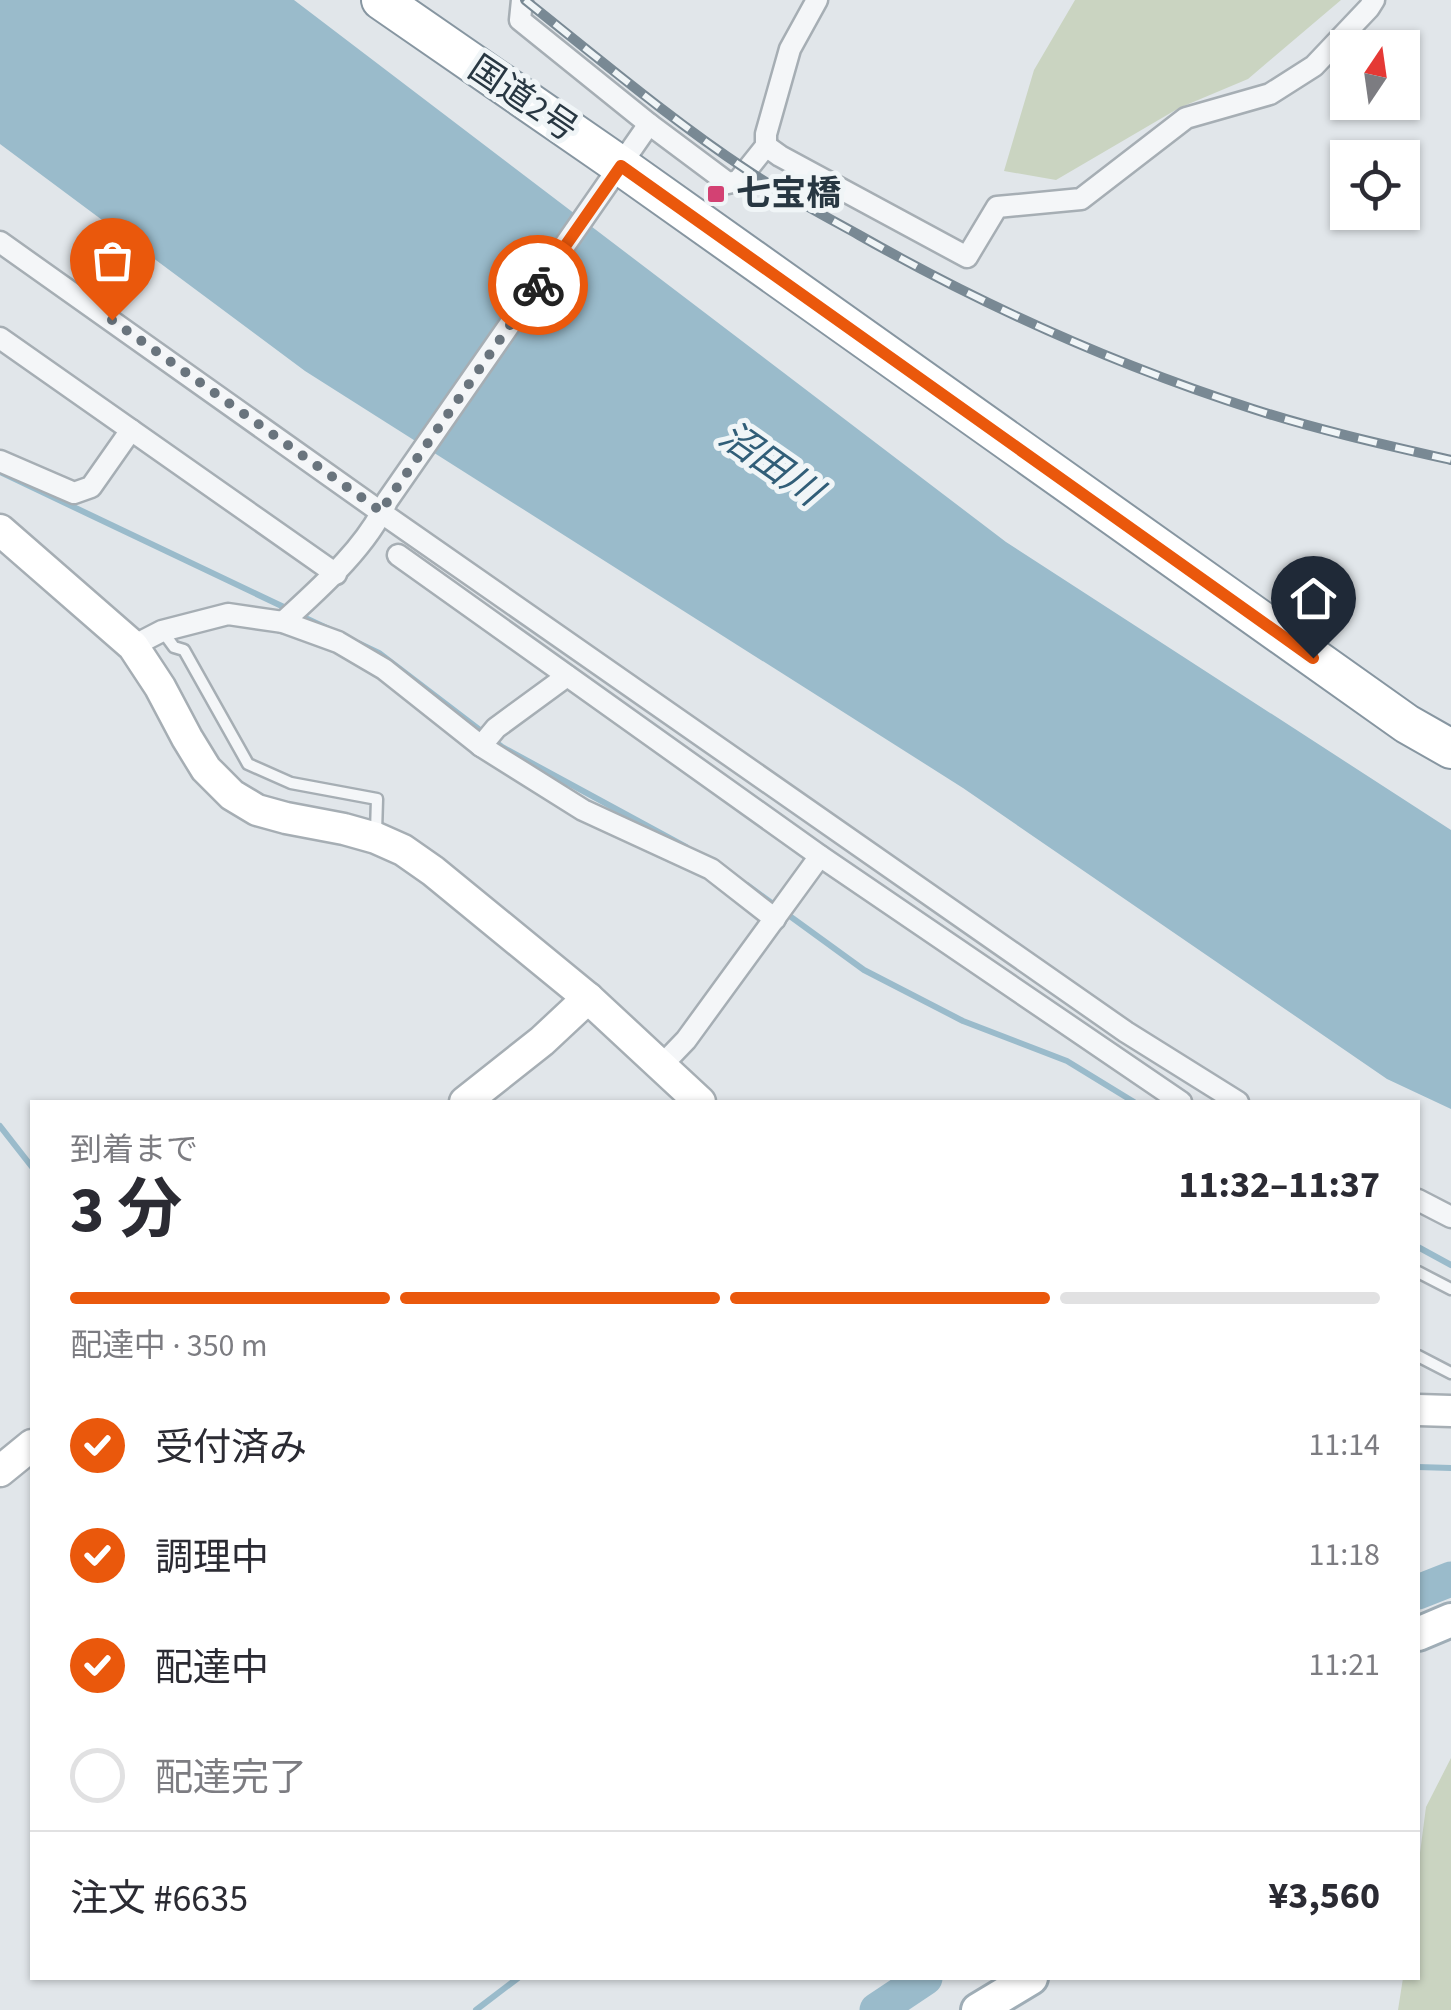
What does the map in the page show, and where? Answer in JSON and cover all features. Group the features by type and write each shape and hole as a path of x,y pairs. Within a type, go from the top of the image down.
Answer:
{"highway":[{"name":"国道2号","path":"381,0 613,177 1408,724 1451,749"}],"main road":[{"path":"1420,1633 1451,1620"},
{"path":"978,2010 1028,1980"}],"street":[{"path":"522,0 520,20 728,183 738,181 766,146 790,49 816,0"},
{"path":"766,146 967,257 997,206 1081,199 1186,118 1270,94 1314,66 1374,0"},
{"path":"283,622 336,574 648,124"},
{"path":"0,242 385,506 1126,1032 1235,1100"},
{"path":"0,338 336,574"},
{"path":"0,461 74,493 92,487 131,430"},
{"path":"0,530 133,646 206,769 232,795 257,810 344,829 402,850 588,998 698,1100"},
{"path":"398,555 820,856 1178,1100"},
{"path":"133,646 162,631 228,614 283,622 338,642 384,670 482,746 582,810 711,869 774,919"},
{"path":"482,746 496,728 567,676"},
{"path":"661,1066 686,1040 820,856"},
{"path":"468,1100 542,1041 588,998"},
{"path":"1420,1201 1451,1218"},
{"path":"1420,1410 1451,1411"},
{"path":"0,1471 30,1447"}],"lane":[{"path":"162,631 174,647 184,650 248,764 291,784 378,799 376,838"},
{"path":"1420,1273 1451,1289"},
{"path":"1420,1357 1451,1373"}],"green space":[{"path":"1075,0 1341,0 1248,79 1179,108 1056,180 1004,171 1034,70"},
{"path":"1451,1758 1451,2010 1398,2010 1403,1980 1420,1980 1420,1853 1426,1807"}],"water":[{"name":"沼田川","path":"0,0 294,0 1006,542 1451,830 1451,1109 1387,1079 963,788 305,371 0,144"}],"waterway":[{"path":"0,472 288,609"},
{"path":"299,615 329,629"},
{"path":"358,643 379,653 502,747 686,847"},
{"path":"747,885 864,970 963,1021 1067,1061 1131,1100"},
{"path":"0,1126 30,1164"},
{"path":"1420,1248 1451,1265"},
{"path":"1420,1467 1451,1468"},
{"path":"1420,1591 1451,1579"},
{"path":"476,2010 515,1980"},
{"path":"877,2010 922,1980"}],"railway":[{"path":"525,0 662,109 747,170 954,286 1101,353 1202,392 1302,424 1451,460"}],"way so far":[{"path":"112,320 382,512 538,285"}],"place":[{"name":"七宝橋","path":"716,194"}],"route":[{"path":"538,285 621,166 1313,658"}]}
